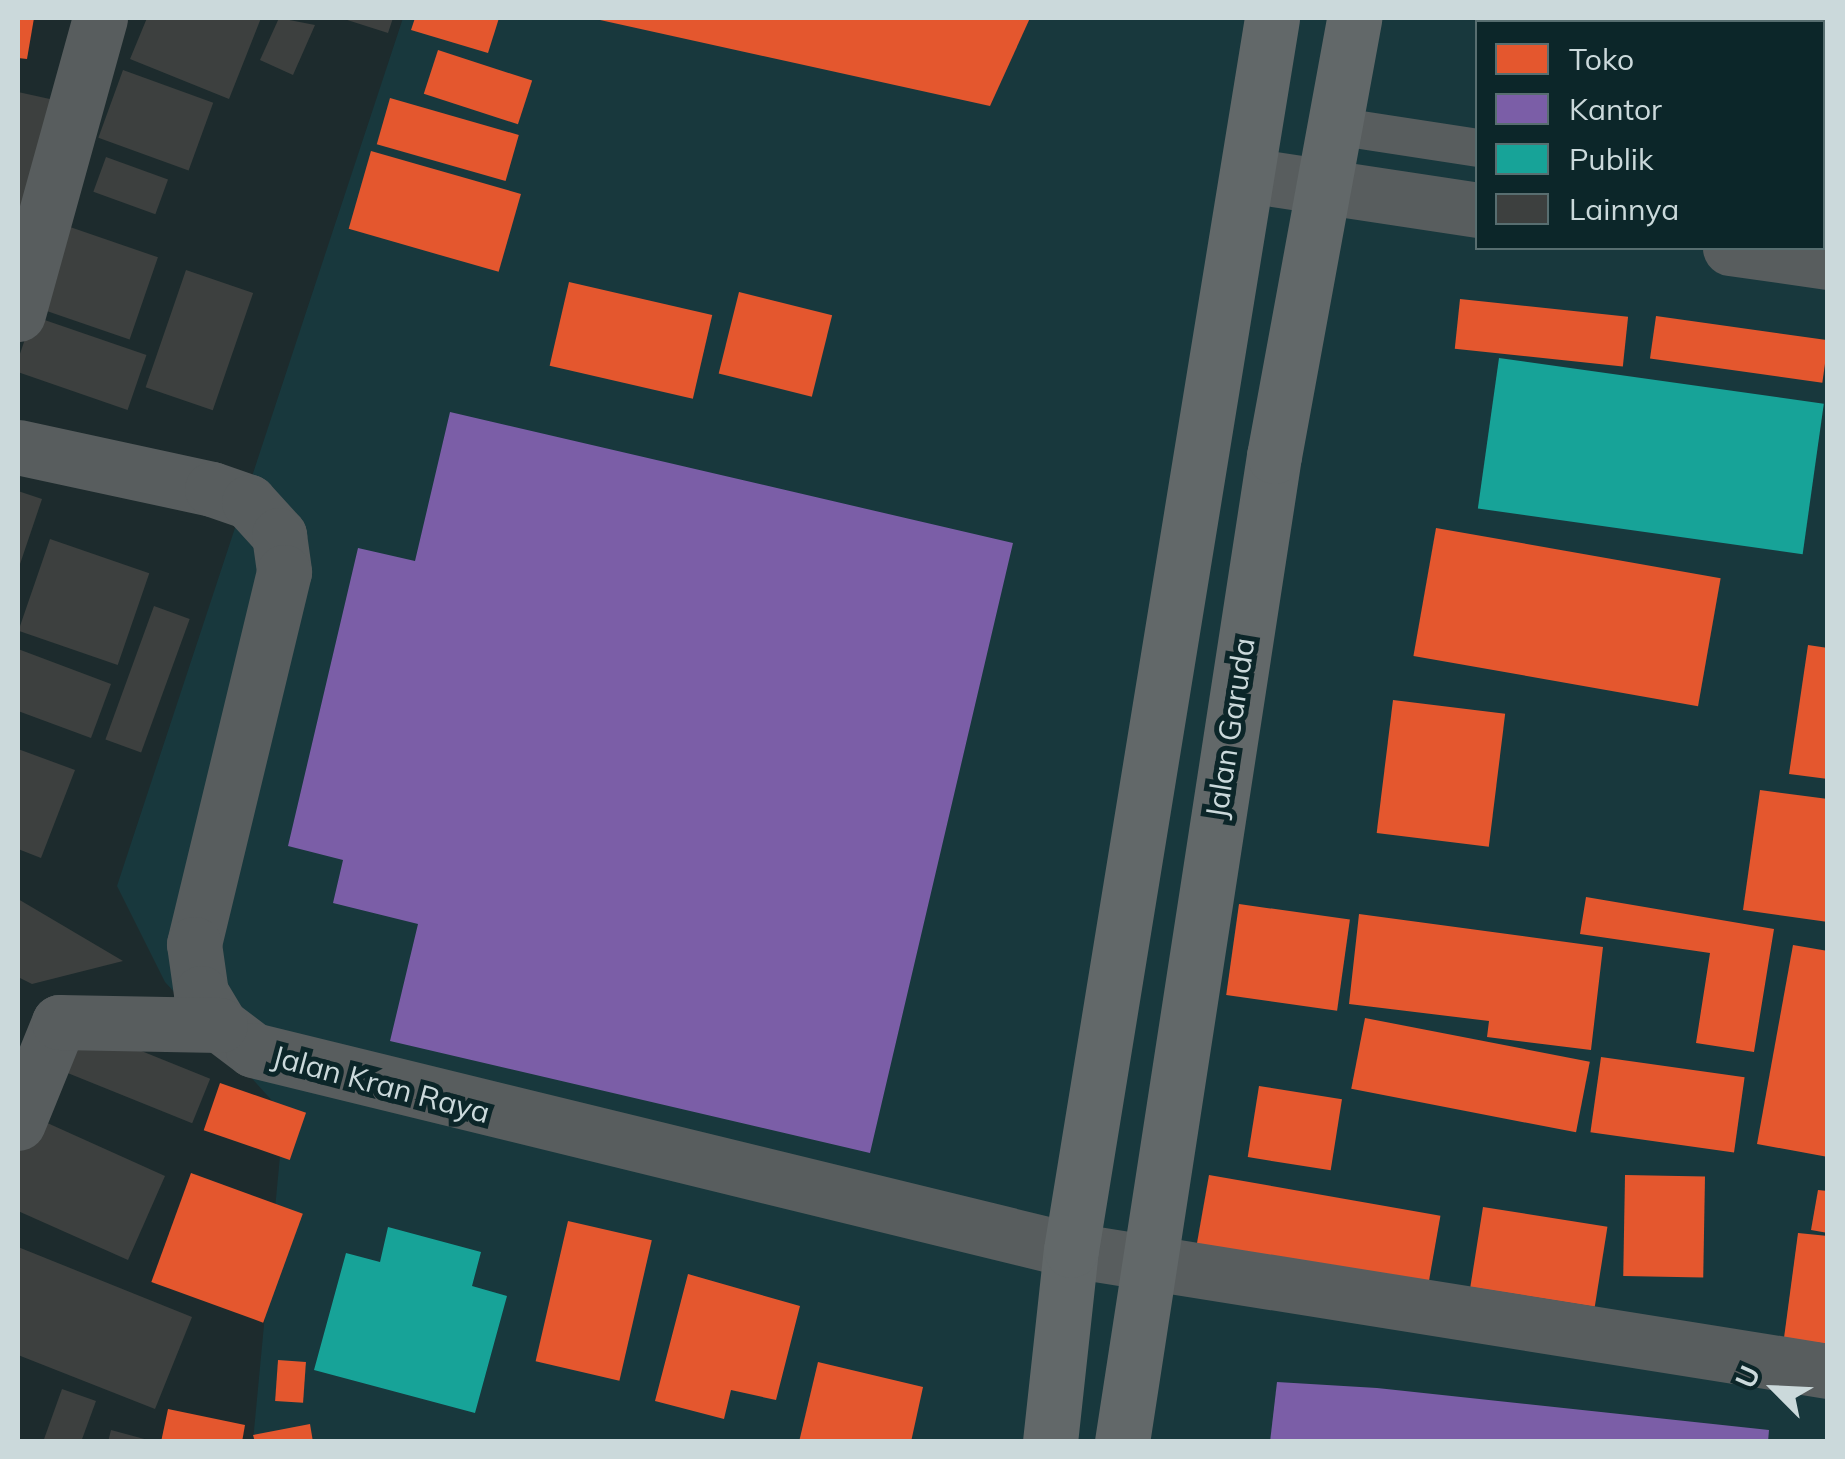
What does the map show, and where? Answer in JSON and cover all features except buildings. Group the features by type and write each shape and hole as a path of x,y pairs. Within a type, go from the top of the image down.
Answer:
{"main road":[{"path":"1050,1442 1071,1250 1272,18"},
{"name":"Jalan Garuda","path":"1122,1442 1143,1264 1274,456 1354,18"},
{"path":"1205,444 1274,456"}],"street":[{"path":"18,314 100,18"},
{"path":"1246,175 1475,210"},
{"path":"1744,250 1828,262"},
{"path":"18,447 212,489 249,502 279,534 284,572 194,944 200,993 220,1025"},
{"path":"18,1123 58,1022 220,1025"},
{"name":"Jalan Kran Raya","path":"220,1025 306,1070 1071,1250 1828,1371"}],"lane":[{"path":"1335,126 1475,148"}],"shaded area":[{"path":"403,18 1827,18 1827,1441 253,1441 284,1114 165,982 117,886"}]}
